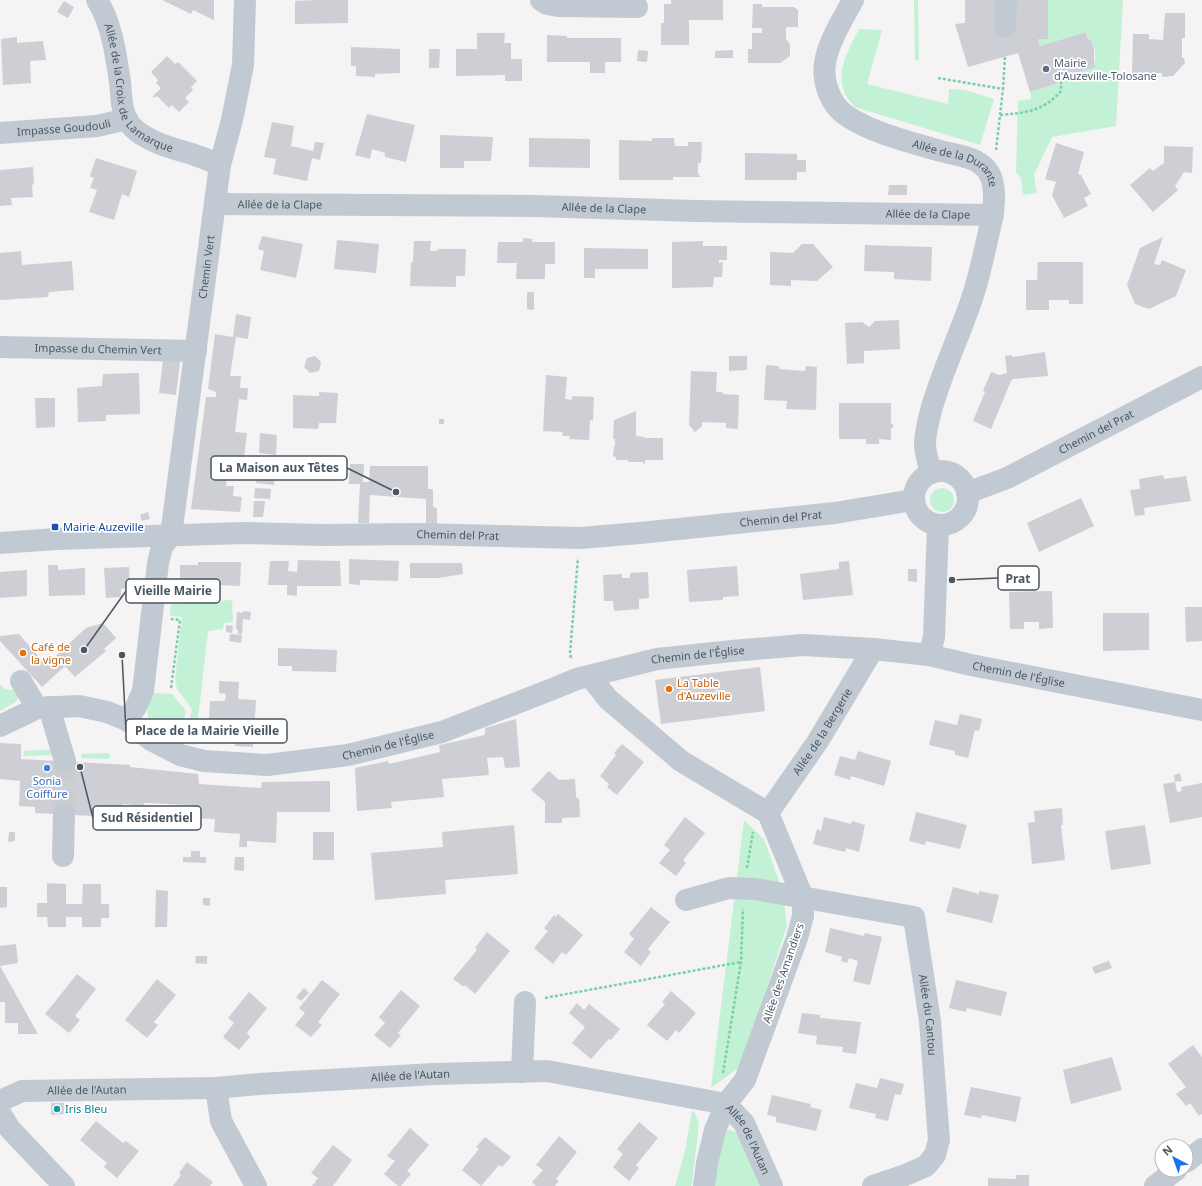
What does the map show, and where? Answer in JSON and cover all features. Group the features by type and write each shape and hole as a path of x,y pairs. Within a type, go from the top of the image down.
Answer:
{"street":[{"name":"Allée de la Croix de Lamarque","path":"97,0 106,16 118,67 122,105 127,119 139,133 147,138 220,165"},
{"name":"Chemin Vert","path":"171,535 220,165 232,120 243,65 245,0"},
{"path":"541,0 547,4 558,6 637,7"},
{"name":"Allée de la Durante","path":"853,0 828,50 825,62 824,79 834,103 846,116 860,124 890,136 968,157 984,166 989,172 994,193 993,215 982,263 967,313 934,398 926,430 925,445 931,473"},
{"path":"1006,0 1006,27"},
{"name":"Impasse Goudouli","path":"0,133 97,126 127,119"},
{"name":"Allée de la Clape","path":"216,204 536,206 695,211 993,215"},
{"name":"Impasse du Chemin Vert","path":"0,347 196,351"},
{"name":"Chemin del Prat","path":"967,493 1007,478 1202,377"},
{"path":"936,471 949,472 958,477 964,484 967,493 968,498 966,507 961,515 954,521 945,525 929,523 921,517 916,510 913,500 915,489 919,481 927,474 936,471"},
{"name":"Chemin del Prat","path":"0,543 56,539 245,533 322,535 417,534 580,538 835,513 913,500"},
{"path":"929,655 934,637 938,525"},
{"path":"127,720 136,707 143,691 160,555 162,548 171,535"},
{"name":"Chemin de l'Église","path":"43,707 79,706 107,712 127,720 151,740 180,755 204,761 267,765 348,755 442,732 584,677 657,659 802,645 873,649 929,655 1202,710"},
{"name":"Allée de la Bergerie","path":"768,813 818,741 873,649"},
{"path":"584,677 608,700 681,761 768,813"},
{"path":"21,681 43,707 65,762"},
{"path":"0,726 43,707"},
{"name":"Allée des Amandiers","path":"704,1186 707,1163 715,1130 726,1104 745,1080 797,938 803,916 803,898 768,813"},
{"path":"62,856 64,814"},
{"path":"686,900 729,888 755,889 803,898"},
{"name":"Allée du Cantou","path":"803,898 914,917 930,1021 939,1140 935,1155 926,1166 903,1176 872,1186"},
{"path":"522,1072 525,1002"},
{"name":"Allée de l'Autan","path":"0,1101 22,1091 216,1088 259,1084 434,1074 547,1071 726,1104 744,1123 772,1186"},
{"path":"216,1088 221,1120 256,1186"},
{"path":"0,1114 10,1129 64,1186"},
{"path":"1194,1156 1202,1149"},
{"path":"1155,1186 1166,1178"}],"path":[{"path":"996,150 1005,56"},
{"path":"938,78 1003,89"},
{"path":"1000,115 1026,112 1049,102 1061,91 1061,78"},
{"path":"580,538 570,653 584,677"},
{"path":"153,616 180,620 171,688"},
{"path":"726,1104 723,1077 741,962 744,888 752,834 768,813"},
{"path":"525,1002 741,962"}],"green space":[{"path":"914,0 918,0 919,60 915,61"},
{"path":"1048,0 1123,0 1116,126 1052,137 1034,175 1037,193 1023,195 1021,178 1016,172 1018,101 1031,99 1030,92 1058,83 1057,79 1096,67 1094,47 1086,32 1040,46 1038,39 1048,39"},
{"path":"859,29 882,30 867,84 948,104 949,89 965,90 994,99 980,145 855,107 845,94 842,85 842,68 844,60"},
{"path":"942,488 950,492 954,500 950,508 942,512 934,508 930,500 934,492"},
{"path":"232,600 233,622 224,623 223,629 208,631 195,745 184,743 192,709 177,689 175,679 182,617 170,616 171,604"},
{"path":"0,684 4,689 14,690 18,697 17,701 0,711"},
{"path":"152,693 172,694 186,711 178,740 169,736 162,736 150,722 147,712"},
{"path":"60,749 60,755 23,756 24,751"},
{"path":"82,753 110,753 109,759 81,758"},
{"path":"744,820 764,839 783,892 787,926 741,1066 711,1088"},
{"path":"692,1110 695,1113 699,1124 692,1183 691,1186 675,1186 685,1151"},
{"path":"728,1130 740,1135 764,1186 712,1186 724,1132"}],"building":[{"path":"162,0 214,0 214,20 193,10 191,14"},
{"path":"348,0 348,23 295,24 295,1"},
{"path":"671,0 723,0 723,20 689,20 689,45 661,45 661,23 664,23 664,4 671,4"},
{"path":"965,0 1048,0 1048,39 1038,39 1040,46 1086,32 1087,37 1091,41 1094,49 1094,61 1096,67 1057,79 1058,83 1030,92 1018,53 968,67 955,24 965,23"},
{"path":"64,1 74,7 68,18 57,12"},
{"path":"753,4 762,4 762,7 794,7 798,10 798,27 786,27 786,39 790,44 790,56 780,63 748,63 748,49 752,49 752,33 762,33 762,28 752,28"},
{"path":"1165,13 1185,13 1185,38 1182,38 1182,58 1184,58 1185,63 1173,76 1162,77 1162,73 1132,73 1133,34 1149,34 1149,39 1163,40"},
{"path":"477,33 505,33 504,43 511,43 511,59 522,59 522,81 505,81 505,75 456,76 456,49 477,49"},
{"path":"547,35 567,36 567,38 621,38 621,62 605,62 605,73 590,73 590,62 547,62"},
{"path":"17,37 17,43 43,41 46,60 30,61 31,83 3,85 1,39"},
{"path":"351,47 400,49 400,73 375,74 375,77 356,76 356,66 351,66"},
{"path":"429,49 440,49 439,68 429,68"},
{"path":"638,50 648,51 647,62 637,61"},
{"path":"733,50 733,58 715,58 715,51"},
{"path":"167,56 175,64 178,62 197,81 191,87 193,90 185,98 189,102 179,112 172,105 169,108 157,96 154,98 153,96 161,88 156,83 158,80 151,72"},
{"path":"367,114 415,125 406,162 385,157 385,153 372,149 370,159 355,155"},
{"path":"272,122 294,126 291,146 313,151 315,142 324,143 320,160 312,158 307,181 273,174 276,159 264,157"},
{"path":"440,135 493,137 491,161 464,161 464,168 440,168"},
{"path":"529,138 590,139 590,168 529,167"},
{"path":"652,138 674,138 675,146 688,146 688,142 702,142 701,163 698,163 698,174 701,177 673,177 673,180 619,180 619,140 652,141"},
{"path":"1056,143 1084,152 1078,174 1081,175 1091,194 1084,198 1088,206 1064,218 1052,195 1056,182 1045,179"},
{"path":"1164,146 1193,147 1192,173 1184,172 1175,186 1178,190 1153,212 1130,185 1150,168 1153,171 1164,163"},
{"path":"745,153 797,154 797,160 806,160 806,172 797,172 797,180 745,180"},
{"path":"96,158 137,171 129,197 122,194 114,220 89,212 97,190 90,188 94,178 90,176"},
{"path":"33,167 33,197 11,198 12,205 0,206 0,170"},
{"path":"889,185 907,185 907,195 888,195"},
{"path":"262,236 303,244 296,278 260,270 264,251 258,249"},
{"path":"1163,237 1154,264 1160,265 1162,260 1186,270 1176,296 1149,309 1135,304 1127,285 1140,248"},
{"path":"523,238 533,239 532,242 555,242 555,264 545,264 545,279 516,279 517,263 497,263 498,242 523,242"},
{"path":"337,240 379,244 376,273 334,269"},
{"path":"414,241 431,241 430,251 437,251 438,249 466,249 465,276 456,276 456,287 410,286"},
{"path":"703,241 703,246 727,246 727,260 719,260 719,263 723,262 722,277 714,277 713,287 672,288 672,242"},
{"path":"802,244 813,244 833,267 817,281 791,280 791,286 770,285 770,252 793,253"},
{"path":"865,245 932,247 931,281 894,279 894,272 864,271"},
{"path":"584,248 648,249 648,269 595,269 595,278 584,278"},
{"path":"21,251 22,265 72,261 74,290 49,292 48,297 0,300 0,253"},
{"path":"1038,262 1083,262 1083,304 1069,304 1069,300 1049,300 1049,310 1026,310 1026,280 1037,280"},
{"path":"527,292 534,292 534,310 527,309"},
{"path":"236,314 251,317 248,339 236,337 230,376 241,376 240,388 248,388 247,400 239,399 235,432 247,433 242,473 228,472 226,486 234,486 233,496 242,497 240,512 191,509 206,397 216,397 216,392 208,389 215,334 233,337"},
{"path":"899,320 900,349 864,351 864,363 847,364 845,323 862,322 869,327 875,321"},
{"path":"1045,352 1048,376 1013,379 991,429 973,421 985,392 983,391 991,372 1000,375 1007,373 1005,356 1012,355 1012,357"},
{"path":"315,356 321,362 319,371 310,373 304,367 307,358"},
{"path":"729,356 747,356 747,370 729,371"},
{"path":"163,360 180,361 176,395 159,393"},
{"path":"766,365 779,366 779,369 805,371 806,366 817,367 816,410 786,409 787,401 764,400"},
{"path":"691,371 717,372 716,392 739,395 738,429 726,428 726,423 702,422 702,426 695,432 689,425"},
{"path":"139,373 140,414 106,415 106,421 78,422 77,388 102,386 103,374"},
{"path":"546,375 567,377 565,399 572,400 572,396 594,397 593,421 590,420 589,440 569,439 570,436 562,436 563,432 543,431"},
{"path":"319,392 338,393 336,423 319,423 318,429 293,428 293,395 319,396"},
{"path":"35,398 55,398 55,427 36,428"},
{"path":"839,403 891,403 891,424 893,424 893,428 891,428 891,440 879,439 879,444 866,444 866,439 839,439"},
{"path":"636,411 636,436 644,438 663,438 663,460 645,460 645,464 642,462 628,462 628,460 616,460 616,457 613,456 615,446 615,439 613,439 614,420"},
{"path":"439,419 444,419 444,424 439,424"},
{"path":"260,433 277,435 276,455 259,453"},
{"path":"257,463 275,465 274,485 256,483"},
{"path":"350,464 364,464 363,482 369,482 370,466 428,466 428,489 433,489 433,507 437,508 437,525 426,525 426,499 370,495 369,523 358,523 360,484 349,484"},
{"path":"1163,475 1164,479 1186,476 1191,501 1144,508 1145,515 1135,516 1130,490 1140,489 1139,479"},
{"path":"255,488 271,489 270,499 254,498"},
{"path":"1081,498 1094,526 1039,552 1027,523"},
{"path":"254,501 265,501 263,517 253,517"},
{"path":"148,512 150,519 142,521 140,515"},
{"path":"349,559 399,561 398,581 360,580 360,585 349,584"},
{"path":"298,560 340,561 341,586 297,586 297,596 287,595 287,585 268,585 270,561 289,561 288,571 297,572"},
{"path":"849,561 853,595 803,600 800,574 839,569 839,562"},
{"path":"198,562 241,562 240,586 220,585 220,587 212,587 211,592 193,592 192,593 198,594 198,600 193,599 193,602 175,601 176,590 180,591 180,565 198,565"},
{"path":"410,563 462,563 463,574 439,578 410,578"},
{"path":"48,565 58,565 58,570 85,568 85,595 49,596"},
{"path":"737,566 739,596 723,597 723,600 689,602 687,570"},
{"path":"129,567 130,588 121,589 121,597 106,598 104,568"},
{"path":"908,569 917,569 917,582 908,581"},
{"path":"27,570 27,596 0,598 0,572"},
{"path":"648,572 649,598 639,599 639,609 614,611 613,601 604,601 603,575 622,574 622,578 630,578 630,573"},
{"path":"1052,591 1053,628 1039,629 1039,622 1024,622 1024,629 1010,629 1009,592"},
{"path":"1185,607 1202,607 1202,641 1186,642"},
{"path":"243,611 251,612 250,620 243,619 242,634 238,634 238,630 236,629 237,612 243,613"},
{"path":"1103,613 1149,613 1149,650 1103,651"},
{"path":"103,623 116,638 104,649 106,651 75,677 65,666 42,687 0,641 0,636 19,634 46,665 86,628"},
{"path":"226,625 233,626 232,633 226,632"},
{"path":"230,634 242,635 241,643 229,641"},
{"path":"278,648 337,650 336,672 292,671 292,666 278,666"},
{"path":"760,667 765,711 661,724 655,680"},
{"path":"219,681 239,682 238,699 256,700 253,747 235,746 236,733 208,731 210,701 225,701 226,694 219,693"},
{"path":"960,714 982,719 979,731 975,730 968,758 955,755 955,751 929,745 935,720 957,725"},
{"path":"516,719 520,767 505,768 503,757 487,758 489,775 442,779 444,797 391,802 392,808 357,811 355,768 388,761 389,764 440,752 439,745 485,735 485,728"},
{"path":"0,743 21,744 21,759 130,765 130,767 198,774 199,784 261,788 262,782 330,781 330,812 277,812 276,843 247,841 247,847 239,847 240,834 214,832 215,819 192,818 193,805 144,803 144,806 123,804 122,819 117,819 116,828 110,827 111,812 94,812 94,816 35,813 35,807 19,806 20,781 0,779"},
{"path":"622,744 644,762 617,795 607,787 609,784 600,776 616,755 614,753"},
{"path":"858,751 891,761 884,786 851,776 850,780 834,775 840,756 855,760"},
{"path":"549,771 559,780 575,779 576,797 579,799 580,817 562,818 562,823 545,823 545,802 531,790"},
{"path":"1180,773 1182,781 1175,782 1174,775"},
{"path":"1175,782 1177,792 1182,791 1181,787 1202,783 1202,817 1170,823 1163,784"},
{"path":"1062,808 1063,825 1061,825 1065,860 1032,864 1028,823 1035,822 1034,811"},
{"path":"916,812 967,825 960,849 926,841 925,845 909,841"},
{"path":"685,817 705,833 683,860 686,863 676,876 659,863 670,850 664,845"},
{"path":"824,817 851,824 852,821 865,825 859,852 846,848 845,852 813,844 817,829 821,831"},
{"path":"514,825 518,874 445,880 446,894 375,900 371,853 443,847 442,832"},
{"path":"1145,825 1151,864 1111,870 1105,831"},
{"path":"9,832 15,832 15,841 8,842"},
{"path":"313,832 334,832 334,860 313,860"},
{"path":"191,851 200,851 200,857 206,857 206,863 183,862 183,857 191,857"},
{"path":"235,857 244,857 244,871 234,870"},
{"path":"47,883 66,884 66,904 82,904 83,884 101,884 101,904 109,904 109,918 101,918 101,927 82,927 82,917 66,917 66,927 48,927 47,917 37,917 37,903 47,903"},
{"path":"0,887 7,887 7,907 0,908"},
{"path":"953,887 979,894 979,891 999,895 992,923 946,912"},
{"path":"156,890 168,891 167,927 155,927"},
{"path":"203,898 210,898 210,906 203,905"},
{"path":"651,907 670,922 648,949 651,952 641,966 624,952 634,939 629,934"},
{"path":"558,914 583,935 566,955 562,952 553,964 534,948 548,931 544,928 554,915 556,917"},
{"path":"830,928 864,936 865,933 882,937 870,985 853,981 858,961 849,958 847,963 841,961 842,957 825,952"},
{"path":"487,932 510,951 475,994 465,985 464,987 453,979 477,950 475,948"},
{"path":"16,944 18,963 0,966 0,946"},
{"path":"196,956 207,956 207,964 195,963"},
{"path":"1109,961 1112,968 1095,974 1092,967"},
{"path":"0,966 38,1034 18,1034 18,1023 5,1023 5,1002 0,1002"},
{"path":"77,974 96,989 75,1016 80,1020 69,1033 45,1014"},
{"path":"157,979 176,995 154,1022 158,1025 147,1038 125,1020"},
{"path":"322,980 340,994 318,1022 322,1025 311,1037 295,1025 305,1013 299,1008"},
{"path":"956,980 1007,992 1001,1016 967,1008 966,1012 949,1008"},
{"path":"304,988 309,993 301,1001 296,997"},
{"path":"401,990 420,1006 398,1033 401,1035 390,1048 374,1035 385,1023 379,1017"},
{"path":"671,991 696,1013 679,1033 676,1030 667,1041 647,1025 665,1004 662,1002"},
{"path":"249,992 267,1008 247,1033 250,1037 239,1050 223,1037 234,1023 228,1018"},
{"path":"577,1003 584,1010 589,1004 620,1029 591,1059 572,1043 585,1027 569,1013"},
{"path":"802,1013 820,1015 820,1018 861,1022 856,1054 842,1052 843,1047 816,1044 817,1036 798,1033"},
{"path":"1193,1045 1202,1057 1202,1114 1199,1116 1190,1103 1186,1106 1176,1094 1186,1087 1168,1064"},
{"path":"1112,1057 1122,1090 1071,1104 1063,1070"},
{"path":"880,1078 904,1084 901,1095 895,1094 888,1121 875,1118 876,1114 849,1108 856,1083 877,1088"},
{"path":"971,1087 1021,1097 1016,1122 982,1115 981,1118 964,1115"},
{"path":"772,1095 811,1104 810,1107 822,1110 816,1131 776,1122 776,1117 767,1115"},
{"name":"Iris Bleu","path":"51,1103 64,1103 64,1114 51,1115"},
{"path":"96,1121 123,1143 126,1141 139,1151 117,1178 104,1167 107,1163 80,1140"},
{"path":"639,1122 658,1138 636,1165 639,1168 629,1181 613,1167 623,1154 617,1149"},
{"path":"410,1128 429,1145 407,1171 411,1174 401,1186 398,1186 384,1174 395,1161 387,1156"},
{"path":"559,1136 577,1152 556,1179 559,1181 555,1186 536,1186 532,1182 543,1170 536,1165"},
{"path":"485,1137 511,1157 502,1167 499,1165 481,1186 462,1170 479,1149 476,1147"},
{"path":"333,1145 352,1160 333,1186 312,1186 318,1178 311,1173"},
{"path":"187,1162 213,1182 210,1186 173,1186 181,1175 179,1173"},
{"path":"1016,1175 1029,1175 1029,1186 988,1186 988,1178 1016,1179"}],"tunnel":[{"path":"64,814 65,761"}],"place":[{"name":"Mairie d'Auzeville-Tolosane","path":"1046,69"},
{"name":"La Maison aux Têtes","path":"396,492"},
{"name":"Mairie Auzeville","path":"55,527"},
{"name":"Prat","path":"952,580"},
{"name":"Vieille Mairie","path":"84,650"},
{"name":"Café de la vigne","path":"23,653"},
{"name":"Place de la Mairie Vieille","path":"122,655"},
{"name":"La Table d'Auzeville","path":"669,689"},
{"name":"Sud Résidentiel","path":"80,767"},
{"name":"Sonia Coiffure","path":"47,768"},
{"name":"Iris Bleu","path":"57,1109"}]}
